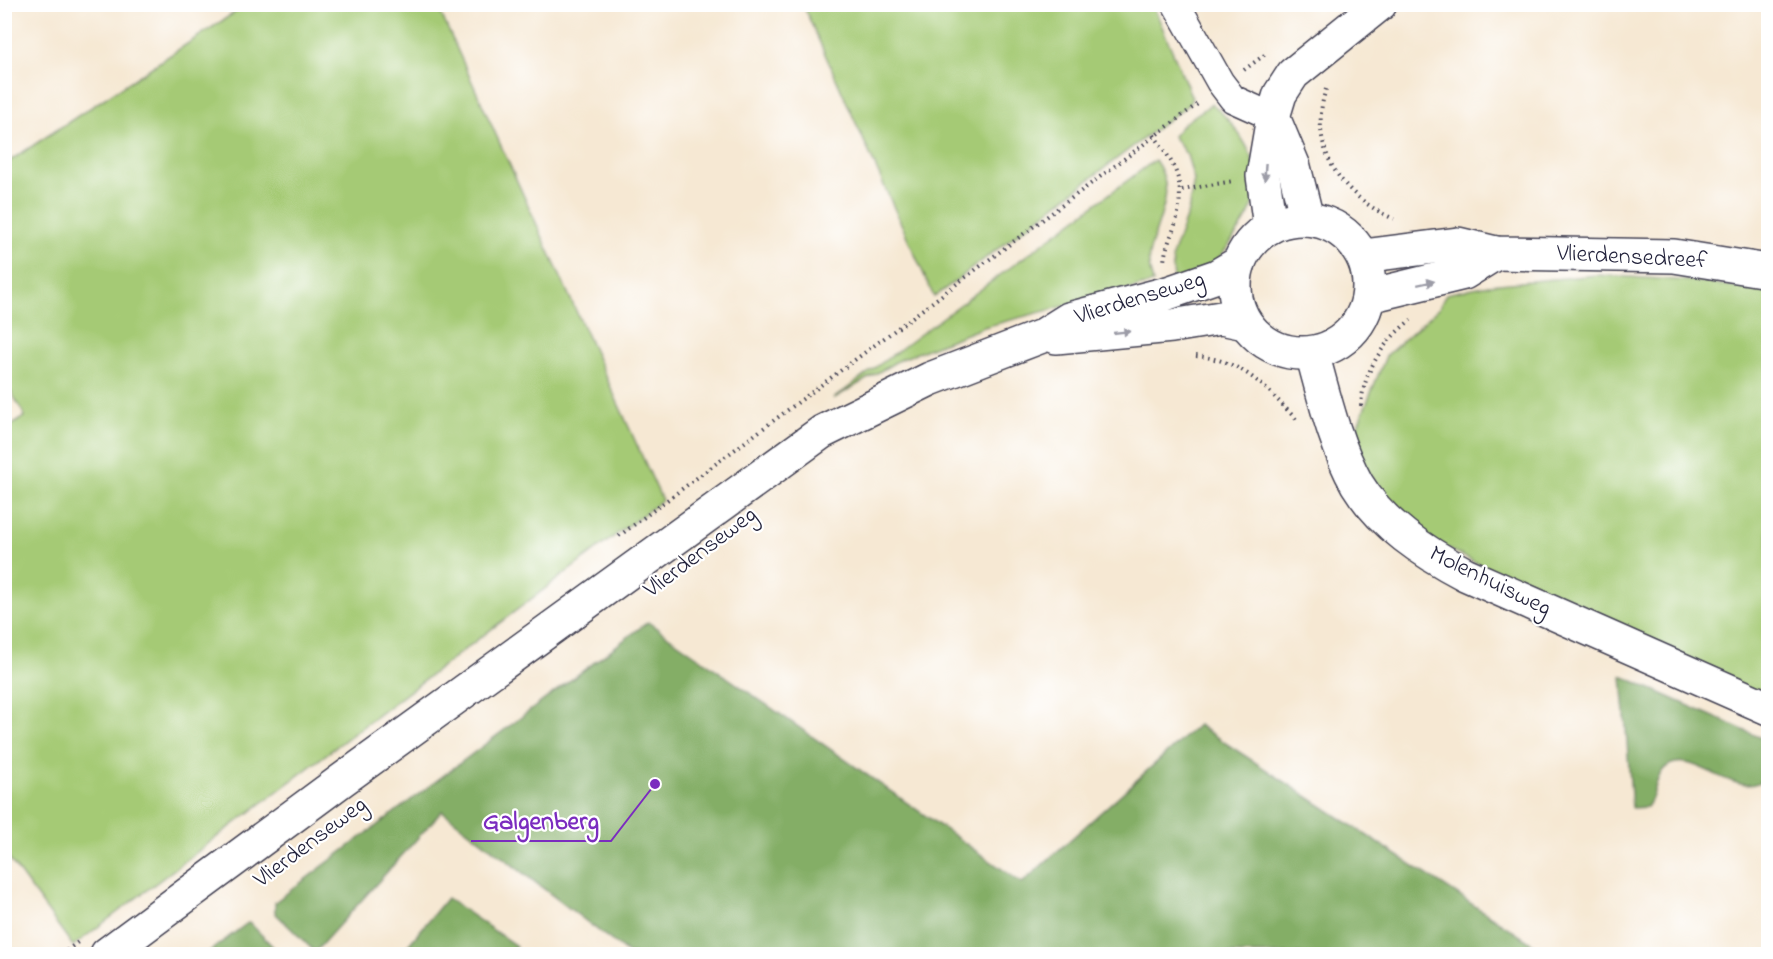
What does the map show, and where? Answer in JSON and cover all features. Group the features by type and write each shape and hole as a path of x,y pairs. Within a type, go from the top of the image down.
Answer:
{"main road":[{"path":"1270,227 1263,176 1273,117 1280,94 1293,74 1380,4"},
{"path":"1273,117 1294,167 1307,219"},
{"path":"1307,219 1328,224 1347,236 1363,256 1368,274 1369,296 1360,322 1350,333 1326,350 1291,353 1270,346 1245,323 1235,295 1239,263 1255,238 1270,227 1286,221 1307,219"},
{"name":"Vlierdensedreef","path":"1363,256 1458,244 1496,253 1674,256 1768,271"},
{"path":"1369,296 1464,273 1496,253"},
{"name":"Vlierdenseweg","path":"107,954 822,432 930,379 1042,336 1069,319 1168,293 1217,276 1239,263"},
{"name":"Vlierdenseweg","path":"1042,336 1073,337 1221,318 1245,323"},
{"name":"Molenhuisweg","path":"1312,353 1331,418 1358,484 1385,519 1426,553 1466,574 1768,708"}],"street":[{"path":"1176,4 1223,86 1233,99 1273,117"}],"path":[{"path":"1327,159 1321,128 1321,104 1329,82"},
{"path":"1182,190 1179,176 1154,135 1223,86"},
{"path":"1186,356 1214,358 1232,364 1268,390 1299,422"}],"green space":[{"path":"246,5 437,5 662,500 73,946 5,853 4,431 25,416 5,381 5,164"},
{"path":"803,5 1153,5 1192,98 1189,104 934,297"},
{"path":"1212,104 1230,122 1246,145 1256,171 1258,184 1256,196 1245,222 1218,258 1201,271 1174,280 1172,256 1188,212 1194,180 1187,155 1173,136 1184,123"},
{"path":"1155,160 1162,172 1165,195 1164,207 1149,258 1153,283 984,327 899,360 833,399"},
{"path":"1597,275 1692,281 1768,291 1768,706 1432,541 1389,502 1360,461 1355,449 1357,427 1386,356 1439,308 1446,294 1488,285"},
{"path":"648,622 1022,883 1198,725 1548,954 629,954 442,811 315,952 275,913 275,902"},
{"path":"1622,676 1768,741 1768,775 1757,783 1744,785 1688,763 1675,763 1664,769 1647,807 1632,808"},
{"path":"447,898 516,946 510,954 401,954"},
{"path":"249,922 280,954 206,954"}],"place":[{"name":"Galgenberg","path":"655,784"}]}
